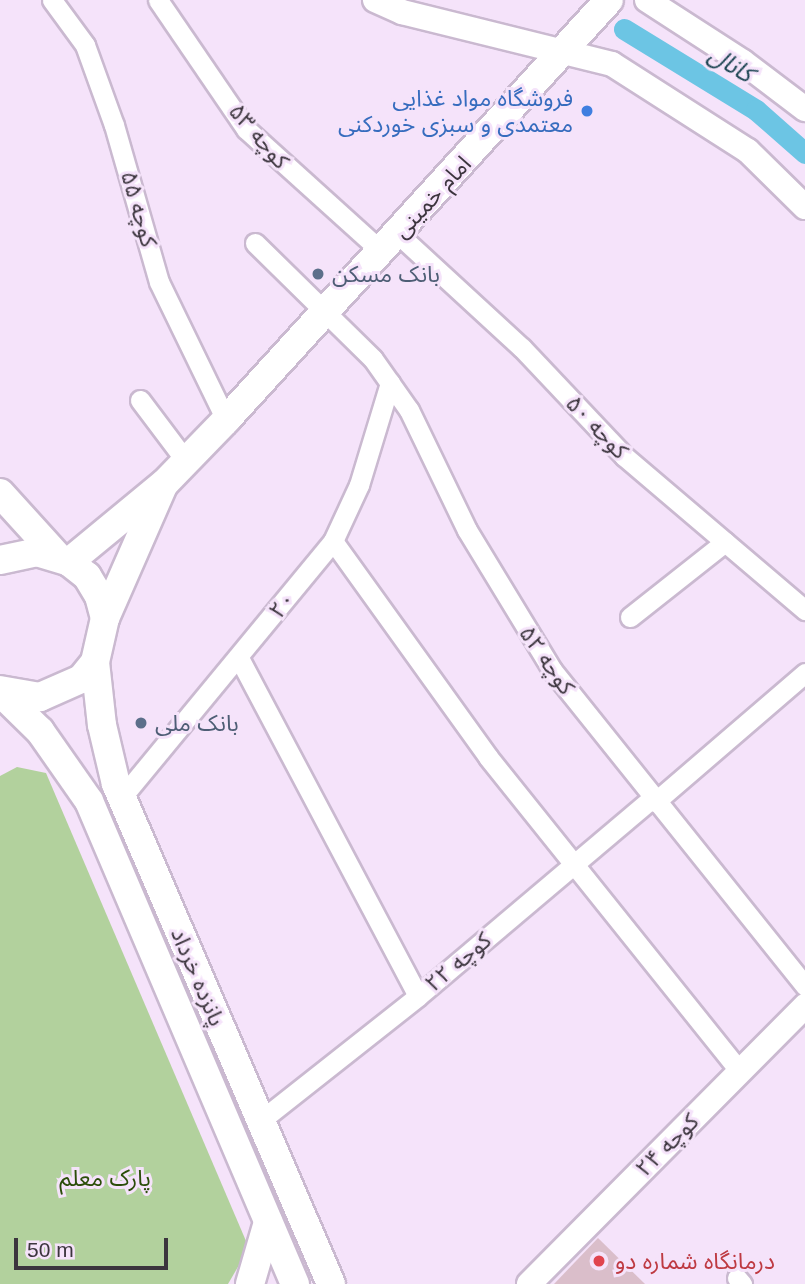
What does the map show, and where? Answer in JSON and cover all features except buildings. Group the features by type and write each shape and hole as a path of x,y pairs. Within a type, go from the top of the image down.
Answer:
{"main road":[{"name":"امام خمینی","path":"63,559 165,482 186,461 390,243 609,0"},
{"name":"امام خمینی","path":"95,662 105,618 165,482"},
{"path":"0,492 63,559 87,576 105,618"},
{"path":"0,560 37,552 63,559"},
{"path":"0,691 40,697 62,692 81,679 95,662"},
{"name":"پانزده خرداد","path":"95,662 102,725 122,797 331,1284"},
{"name":"پانزده خرداد","path":"0,691 40,731 89,801 295,1284"},
{"path":"250,1284 268,1222"}],"street":[{"name":"کوچه ۵۵","path":"52,0 85,45 114,125 159,282 226,420"},
{"name":"کوچه ۵۳","path":"159,0 246,129 390,243"},
{"path":"374,0 402,12 572,43 612,64 748,151 805,208"},
{"path":"646,0 743,61 805,109"},
{"name":"کوچه ۵۲","path":"256,243 327,310 390,383 420,432 511,608 552,670 805,986"},
{"name":"کوچه ۵۰","path":"390,243 522,348 624,456 805,610"},
{"name":"۲۰","path":"122,797 333,541 359,485 390,383"},
{"path":"140,400 186,461"},
{"path":"333,541 480,747 575,862 740,1072"},
{"path":"631,617 726,542"},
{"path":"239,658 418,996"},
{"name":"کوچه ۲۲","path":"261,1121 418,996 575,862 654,800 805,673"},
{"name":"کوچه ۲۴","path":"529,1284 805,1006"}],"green space":[{"name":"پارک معلم","path":"17,767 46,773 249,1248 228,1284 0,1284 0,776"}],"waterway":[{"name":"کانال","path":"624,29 756,110 805,153"}],"place":[{"name":"فروشگاه مواد غذایی معتمدی و سبزی خوردکنی","path":"587,111"},
{"name":"بانک مسکن","path":"318,274"},
{"name":"بانک ملی","path":"141,723"},
{"name":"درمانگاه شماره دو","path":"599,1261"}]}
